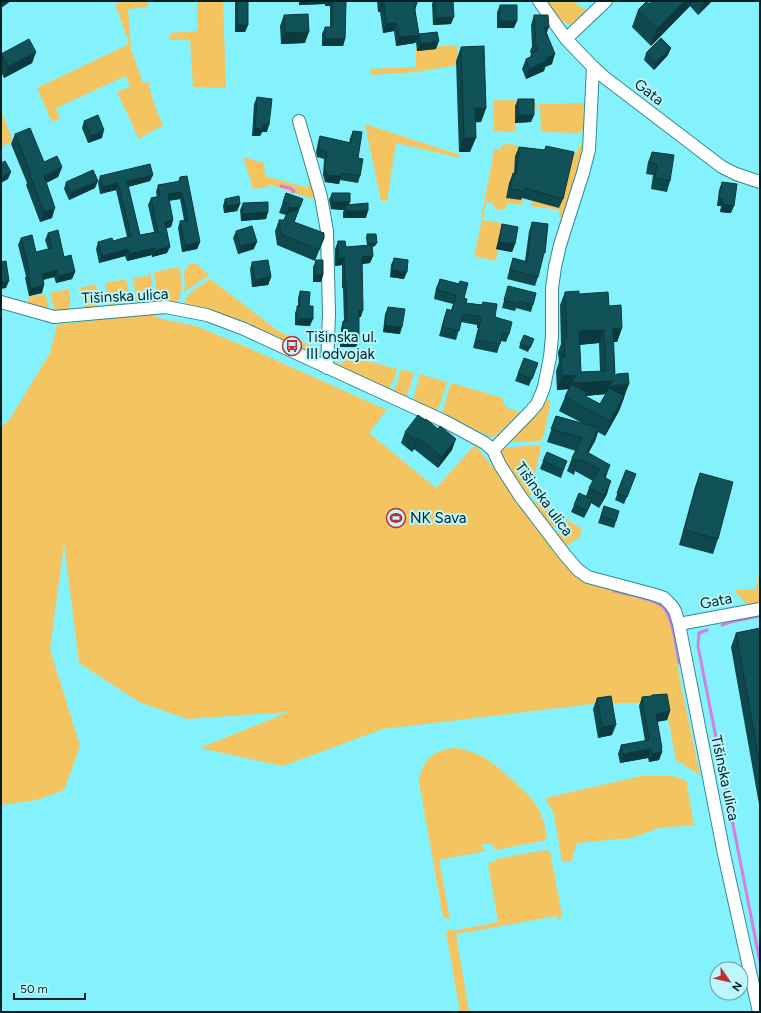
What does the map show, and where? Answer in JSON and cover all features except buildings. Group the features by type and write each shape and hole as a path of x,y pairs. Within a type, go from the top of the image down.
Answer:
{"street":[{"name":"Gata","path":"539,1 566,39 593,67 616,86 722,167 736,174 760,182"},
{"path":"566,39 606,1"},
{"path":"493,450 530,412 542,396 550,357 552,288 555,267 560,245 589,150 593,67"},
{"path":"299,121 321,197 327,231 329,313 327,368"},
{"name":"Tišinska ulica","path":"1,302 54,317 166,307 206,315 244,329 444,421 485,442 493,450 500,465 520,496 578,570 588,577 664,598 671,604 676,611 679,624 723,847 758,1012"},
{"name":"Gata","path":"679,624 760,609"}],"shaded area":[{"path":"147,1 148,7 128,9 131,49 143,83 149,82 153,99 163,126 139,139 117,92 130,87 126,76 56,108 60,118 52,122 37,88 129,44 115,3"},
{"path":"197,1 223,1 226,88 193,87 190,40 170,40 170,33 197,31"},
{"path":"546,1 572,1 587,11 572,27 572,25 567,24 557,16"},
{"path":"458,45 458,65 416,72 371,75 370,69 416,67 416,48"},
{"path":"493,100 534,101 537,109 515,106 516,132 494,131"},
{"path":"584,103 584,128 579,133 541,132 540,104"},
{"path":"1,111 13,141 1,147"},
{"path":"365,124 460,155 460,158 396,143 387,201 381,201"},
{"path":"503,144 518,145 518,152 578,153 578,146 583,146 584,149 563,218 559,217 559,210 531,206 532,198 523,197 522,205 507,203 505,210 495,209 493,203 486,202 483,218 481,218 494,149 501,149"},
{"path":"243,157 264,163 265,176 308,188 309,178 320,200 268,184 269,187 253,189"},
{"path":"482,220 502,223 496,261 474,256"},
{"path":"196,263 209,275 184,293 184,270 188,269 187,265"},
{"path":"179,267 181,274 181,288 177,305 154,303 156,285 154,272"},
{"path":"150,273 152,286 150,301 149,303 137,303 133,278 147,276 147,274"},
{"path":"212,278 213,281 278,331 312,346 309,353 184,305 187,297 191,293"},
{"path":"126,279 128,287 127,303 110,305 105,283"},
{"path":"96,284 99,307 85,309 80,288"},
{"path":"69,289 69,310 55,310 50,293"},
{"path":"45,294 49,309 29,303 28,297"},
{"path":"149,314 162,319 196,326 387,410 369,433 436,488 475,445 578,573 614,591 660,605 669,619 700,775 676,760 665,702 593,704 383,729 283,766 200,748 289,712 187,719 139,702 79,663 64,544 50,649 80,746 64,790 37,800 1,805 1,426 8,422 50,353 57,325"},
{"path":"344,355 397,369 394,380 388,389 336,366 335,362 343,364"},
{"path":"401,369 414,373 407,396 405,397 393,391 397,384"},
{"path":"420,374 447,382 437,412 413,400"},
{"path":"451,383 503,398 503,402 507,407 521,413 496,436 489,436 442,414"},
{"path":"547,400 550,400 550,405 543,438 541,438 541,441 507,442 538,412"},
{"path":"537,445 541,446 530,497 532,500 564,518 558,525 552,528 535,507 503,461 500,454 502,448"},
{"path":"566,519 582,529 578,538 566,546 557,534"},
{"path":"760,568 760,603 748,606 734,590 756,589"},
{"path":"456,748 473,752 486,758 524,791 539,810 547,837 543,841 495,850 492,844 481,844 486,851 439,860 450,919 443,917 419,781 426,761 442,750"},
{"path":"642,776 672,776 686,780 694,825 659,828 632,838 577,843 571,862 562,862 554,814 545,798"},
{"path":"546,850 550,852 562,915 561,918 559,920 557,916 456,934 469,1012 460,1012 446,932 451,928 452,931 498,922 488,863 496,861 496,859"}],"waterway":[{"path":"281,186 290,188 294,191 293,192"},
{"path":"614,591 658,603 666,610 671,624 679,663"},
{"path":"722,625 760,616"},
{"path":"707,630 699,633 698,646 760,962"}],"place":[{"name":"Tišinska ul. III odvojak","path":"292,346"},
{"name":"NK Sava","path":"396,518"}]}
